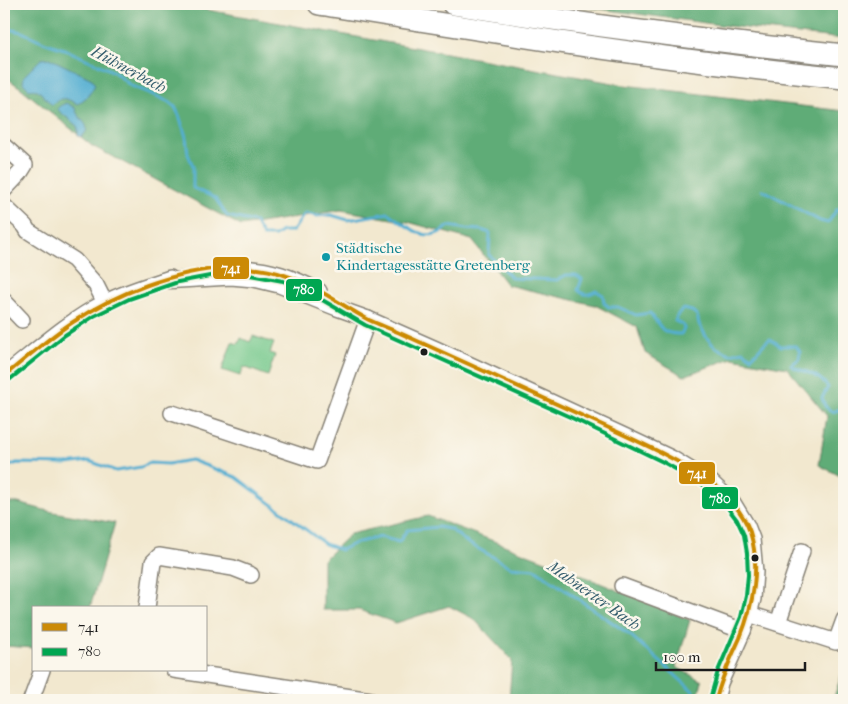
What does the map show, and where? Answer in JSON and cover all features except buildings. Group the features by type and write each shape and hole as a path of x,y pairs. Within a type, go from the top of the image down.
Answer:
{"highway":[{"path":"319,4 571,44 844,78"},
{"path":"453,4 705,40 844,55"}],"street":[{"path":"4,146 25,165 4,190"},
{"path":"4,206 25,226 28,232 74,260 96,285 105,303"},
{"path":"4,375 81,317 105,303 179,275 213,269 256,269 274,272 295,279 368,319 671,458 712,483 733,503 747,526 752,539 755,585 749,614 720,683 716,700"},
{"path":"6,309 22,320"},
{"path":"172,413 317,461 368,319"},
{"path":"778,623 802,551"},
{"path":"147,606 153,562 159,556 233,568 251,575"},
{"path":"622,586 743,631"},
{"path":"749,614 836,642 844,620"},
{"path":"31,700 41,672"},
{"path":"186,672 343,698 371,700"}],"green space":[{"path":"4,4 174,4 624,85 844,111 844,478 819,465 827,416 787,368 732,358 684,376 645,353 637,327 595,305 507,285 472,240 408,222 341,210 241,226 92,146 4,76"},
{"path":"563,4 844,4 844,39 728,26"},
{"path":"253,336 274,343 270,353 275,355 268,376 244,367 240,376 222,370 232,342 238,344 241,338 250,342"},
{"path":"4,503 18,503 48,511 115,523 91,606 32,606 32,648 4,646"},
{"path":"428,516 551,563 690,620 676,667 702,681 697,700 509,700 512,660 474,619 449,606 396,623 359,610 323,610 323,560 350,534"},
{"path":"844,667 844,700 833,700"}],"water":[{"path":"49,58 92,79 95,85 88,96 78,104 62,99 52,105 38,90 29,89 23,83 24,76 41,59"},
{"path":"66,103 75,108 86,126 87,130 81,137 78,136 77,126 57,109"}],"waterway":[{"name":"Hühnerbach","path":"4,28 22,32 64,49 114,72 131,86 169,102 175,107 179,115 186,137 188,154 193,166 193,188 215,198 227,216 255,222 263,236 275,236 282,231 293,231 305,213 317,216 331,215 348,220 388,213 417,232 429,235 439,233 449,226 481,230 490,233 489,255 512,278 557,280 566,275 576,275 582,279 578,290 582,293 589,294 596,291 603,295 604,303 609,307 618,307 636,315 650,313 662,329 674,334 681,334 684,329 683,325 675,321 678,314 683,309 692,311 697,315 699,324 707,338 715,347 730,354 743,351 751,357 770,339 781,346 796,346 800,352 799,359 791,365 816,376 826,384 828,387 822,398 825,406 832,412 844,408"},
{"path":"763,190 820,221 828,223 837,209 842,209 844,212"},
{"name":"Hühnerbach","path":"844,437 842,443 844,449"},
{"name":"Mahnerter Bach","path":"4,468 17,463 67,464 89,461 116,471 141,467 150,463 168,464 191,460 236,477 325,544 341,550 355,543 380,537 399,542 407,530 438,527 450,529 468,543 511,567 535,569 629,634 693,691"}],"transit line":[{"name":"741","path":"4,376 73,322 108,302 147,285 187,273 227,268 257,269 298,280 319,290 369,320 653,449 696,472 728,497 743,517 750,532 755,558 755,572 749,613 723,676 716,700"},
{"name":"780","path":"8,381 65,335 94,316 129,299 178,282 215,275 250,275 283,281 307,291 365,325 570,417 663,462 702,484 721,499 737,520 744,535 748,575 741,617 718,671 710,699"}],"place":[{"name":"Städtische Kindertagesstätte Gretenberg","path":"326,257"}]}
